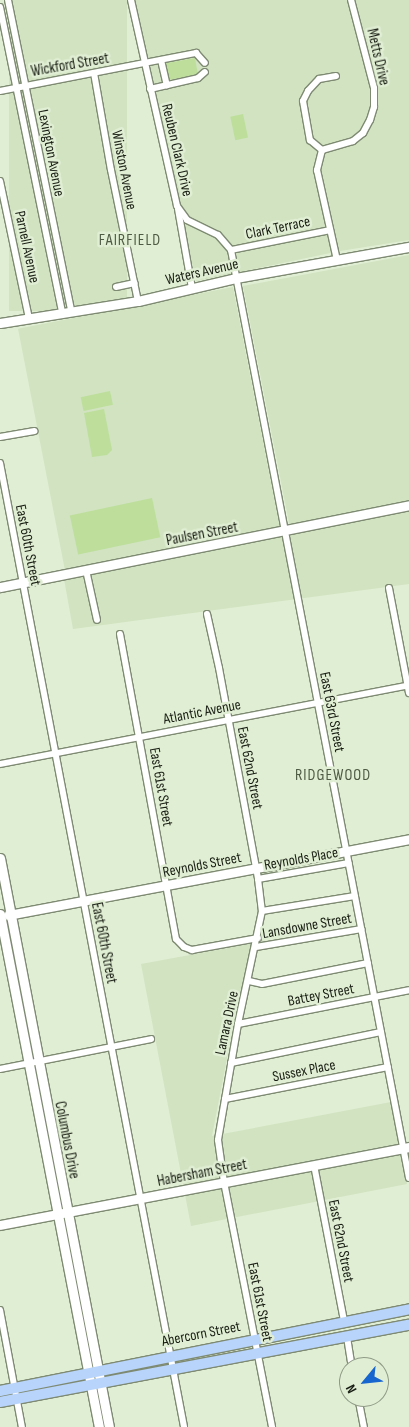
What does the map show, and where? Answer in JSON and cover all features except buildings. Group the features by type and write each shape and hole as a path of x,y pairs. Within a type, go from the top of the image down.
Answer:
{"main road":[{"name":"Abercorn Street","path":"0,1402 16,1394 93,1371 409,1309"},
{"path":"347,1337 353,1326 364,1317"},
{"path":"333,1340 343,1328 344,1321"},
{"name":"Abercorn Street","path":"0,1391 16,1394 95,1382 258,1354 409,1325"}],"street":[{"name":"Lexington Avenue","path":"8,0 48,199 66,312"},
{"name":"Reuben Clark Drive","path":"131,0 177,206 187,220 218,235 231,250"},
{"name":"Metts Drive","path":"322,150 353,141 363,133 374,107 374,88 351,0"},
{"name":"Lexington Avenue","path":"0,7 39,202 66,312"},
{"path":"144,64 196,53 205,63"},
{"path":"161,60 167,85"},
{"name":"Wickford Street","path":"0,90 144,64"},
{"name":"Reuben Clark Drive","path":"150,89 198,78 205,72"},
{"name":"Winston Avenue","path":"94,73 111,170 138,301"},
{"path":"322,150 310,140 303,102 308,91 319,79 336,76"},
{"name":"Clark Terrace","path":"322,150 317,170 337,260"},
{"name":"Parnell Avenue","path":"0,181 3,208 29,318"},
{"path":"39,202 48,199"},
{"path":"177,206 192,288"},
{"name":"Clark Terrace","path":"231,250 330,230"},
{"name":"Waters Avenue","path":"0,323 138,301 236,278 409,246"},
{"name":"East 63rd Street","path":"231,250 374,997 406,1148 409,1178"},
{"path":"116,287 134,283"},
{"path":"0,437 34,431"},
{"name":"East 60th Street","path":"0,463 184,1427"},
{"name":"Paulsen Street","path":"0,587 409,506"},
{"path":"86,570 97,620"},
{"path":"389,588 409,694"},
{"name":"East 62nd Street","path":"207,614 220,668 256,868"},
{"name":"East 61st Street","path":"120,634 176,939 184,947 192,950 258,938"},
{"name":"Atlantic Avenue","path":"0,764 408,686"},
{"name":"Reynolds Street","path":"0,916 84,902 409,839"},
{"name":"Columbus Drive","path":"0,858 11,914 58,1215 93,1371"},
{"name":"Reynolds Place","path":"258,879 348,863"},
{"name":"Lamara Drive","path":"224,1182 218,1140 238,1024 258,938 262,911 256,868"},
{"path":"262,911 355,896"},
{"name":"Columbus Drive","path":"0,916 68,1213 95,1382 99,1427"},
{"name":"Lansdowne Street","path":"256,947 361,929"},
{"path":"249,980 262,984 368,963"},
{"name":"Battey Street","path":"238,1024 409,990"},
{"path":"231,1063 381,1032"},
{"path":"0,1069 151,1039"},
{"name":"Sussex Place","path":"224,1098 388,1067"},
{"name":"Habersham Street","path":"0,1225 406,1148"},
{"name":"East 62nd Street","path":"314,1165 344,1321"},
{"name":"East 61st Street","path":"224,1182 272,1427"},
{"path":"0,1310 22,1427"},
{"path":"347,1337 350,1357"},
{"name":"Columbus Drive","path":"95,1382 109,1427"},
{"path":"360,1407 364,1427"}],"shaded area":[{"path":"9,0 127,0 127,311 9,311"},
{"path":"134,0 409,0 409,240 340,251 196,281"},
{"path":"409,255 409,584 73,629 64,579 291,533 243,286"},
{"path":"233,287 280,528 65,570 18,329"},
{"path":"255,943 234,1022 212,1136 391,1102 407,1184 191,1226 141,964"}],"green space":[{"path":"195,58 198,75 167,80 164,63"},
{"path":"243,114 248,137 235,140 230,117"},
{"path":"110,391 113,405 84,411 81,397"},
{"path":"104,409 112,450 107,455 92,457 84,413"},
{"path":"152,498 160,537 78,555 70,515"}],"district":[{"name":"FAIRFIELD","path":"130,241"},
{"name":"RIDGEWOOD","path":"333,776"}]}
